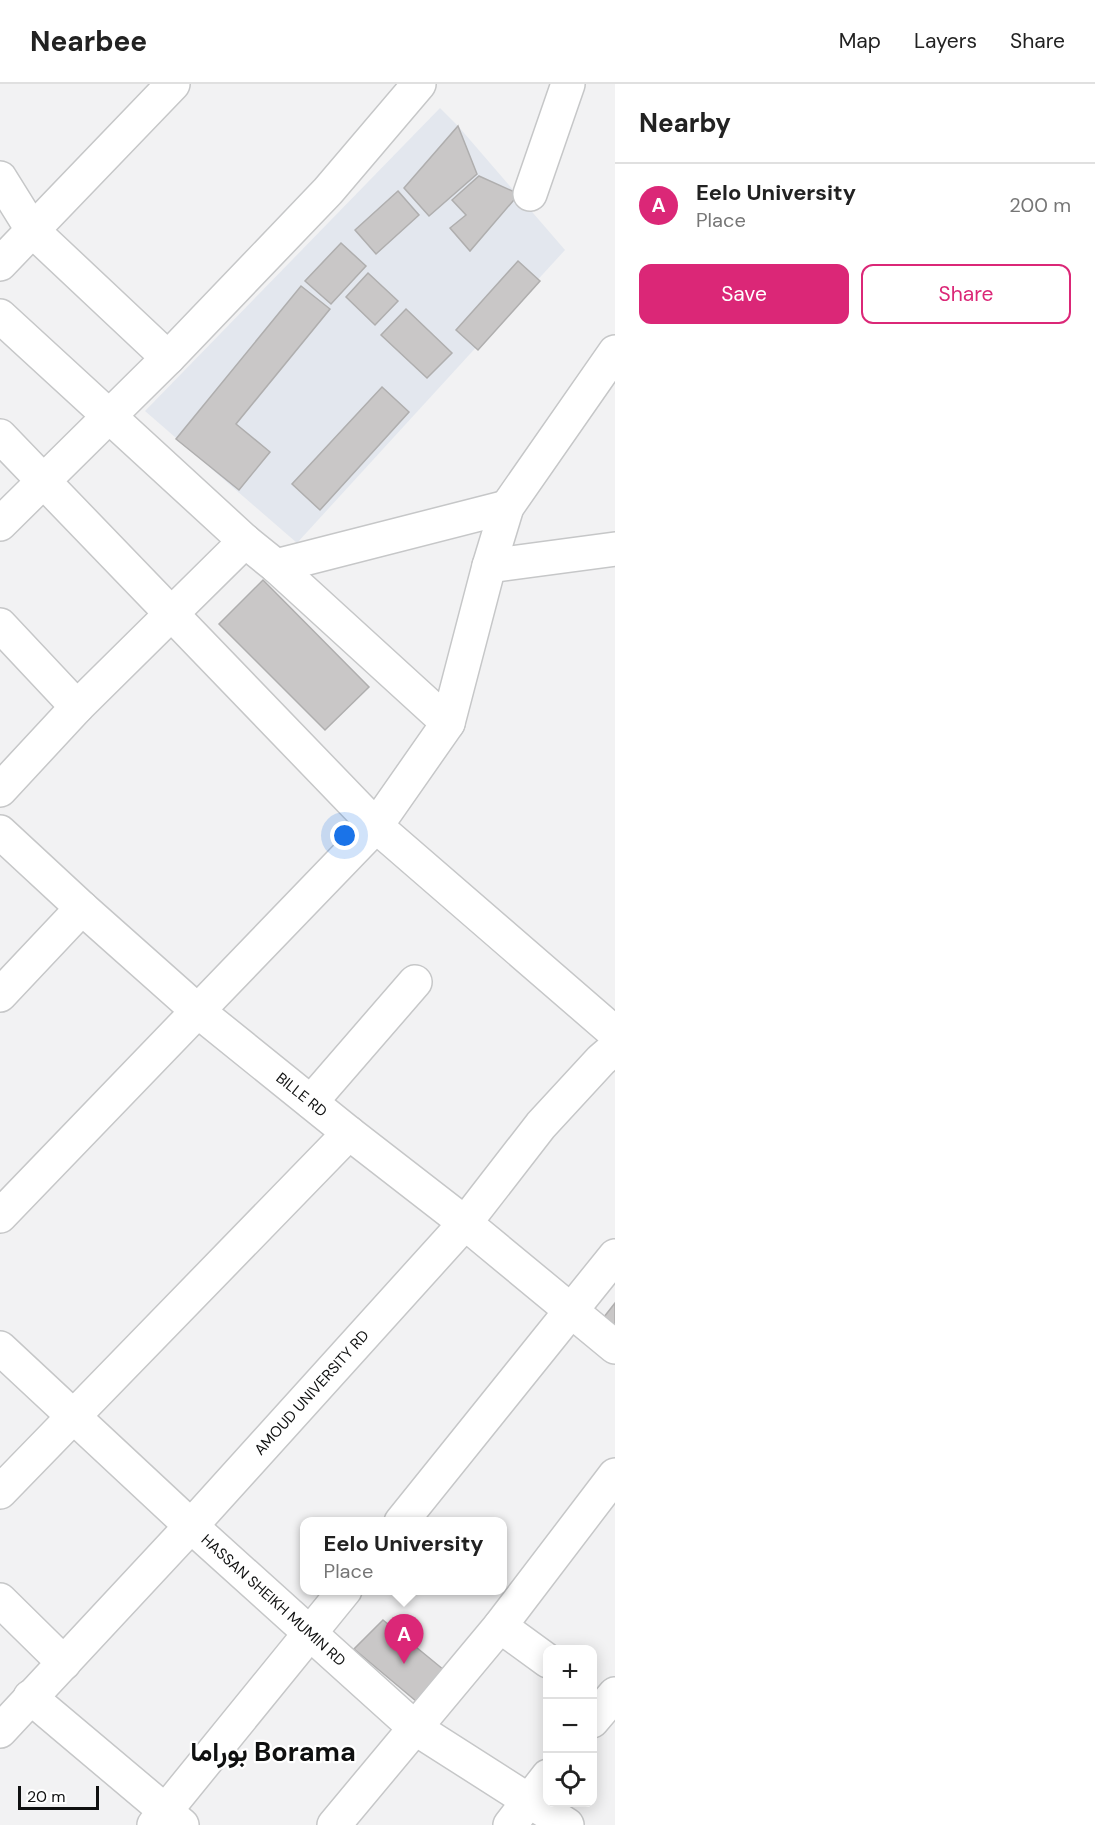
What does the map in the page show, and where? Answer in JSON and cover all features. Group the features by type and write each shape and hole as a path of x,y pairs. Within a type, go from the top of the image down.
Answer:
{"street":[{"path":"0,264 173,84"},
{"path":"0,524 168,358 328,191 419,84"},
{"path":"530,194 568,84"},
{"path":"0,178 33,231 168,358"},
{"path":"0,316 448,723"},
{"path":"0,1216 376,826 448,723 489,566 507,507 615,352"},
{"path":"0,436 376,826 615,1033"},
{"path":"276,566 507,507"},
{"path":"0,790 77,707 245,541"},
{"path":"489,566 615,549"},
{"path":"0,625 77,707"},
{"name":"BILLE RD","path":"0,832 199,1012 465,1223 615,1347"},
{"path":"0,995 82,908"},
{"path":"311,1102 414,982"},
{"name":"AMOUD UNIVERSITY RD","path":"0,1731 191,1526 465,1223 541,1125 615,1048"},
{"path":"0,1492 349,1133"},
{"path":"404,1517 615,1256"},
{"name":"HASSAN SHEIKH MUMIN RD","path":"0,1348 191,1526 415,1728 567,1825"},
{"path":"334,1825 500,1626 615,1475"},
{"path":"30,1697 167,1820 341,1595"},
{"path":"0,1600 64,1663"},
{"path":"500,1626 543,1657"}],"shaded area":[{"path":"440,108 565,250 297,543 145,411"}],"building":[{"path":"458,126 477,174 429,216 404,188"},
{"path":"479,176 519,194 470,251 450,228 466,215 452,200"},
{"path":"398,191 419,215 376,254 355,230"},
{"path":"341,243 366,266 331,304 305,281"},
{"path":"518,261 540,281 478,350 456,330"},
{"path":"368,273 398,301 375,325 346,297"},
{"path":"301,286 330,309 236,424 270,452 239,490 176,439"},
{"path":"406,309 452,353 427,378 381,335"},
{"path":"382,387 409,412 320,510 292,484"},
{"path":"263,580 369,687 325,730 219,624"},
{"path":"615,1303 615,1326 604,1317"},
{"path":"383,1620 455,1679 429,1712 354,1649"}],"place":[{"name":"Eelo University","path":"404,1664"}],"district":[{"name":"بوراما Borama","path":"273,1752"}]}
